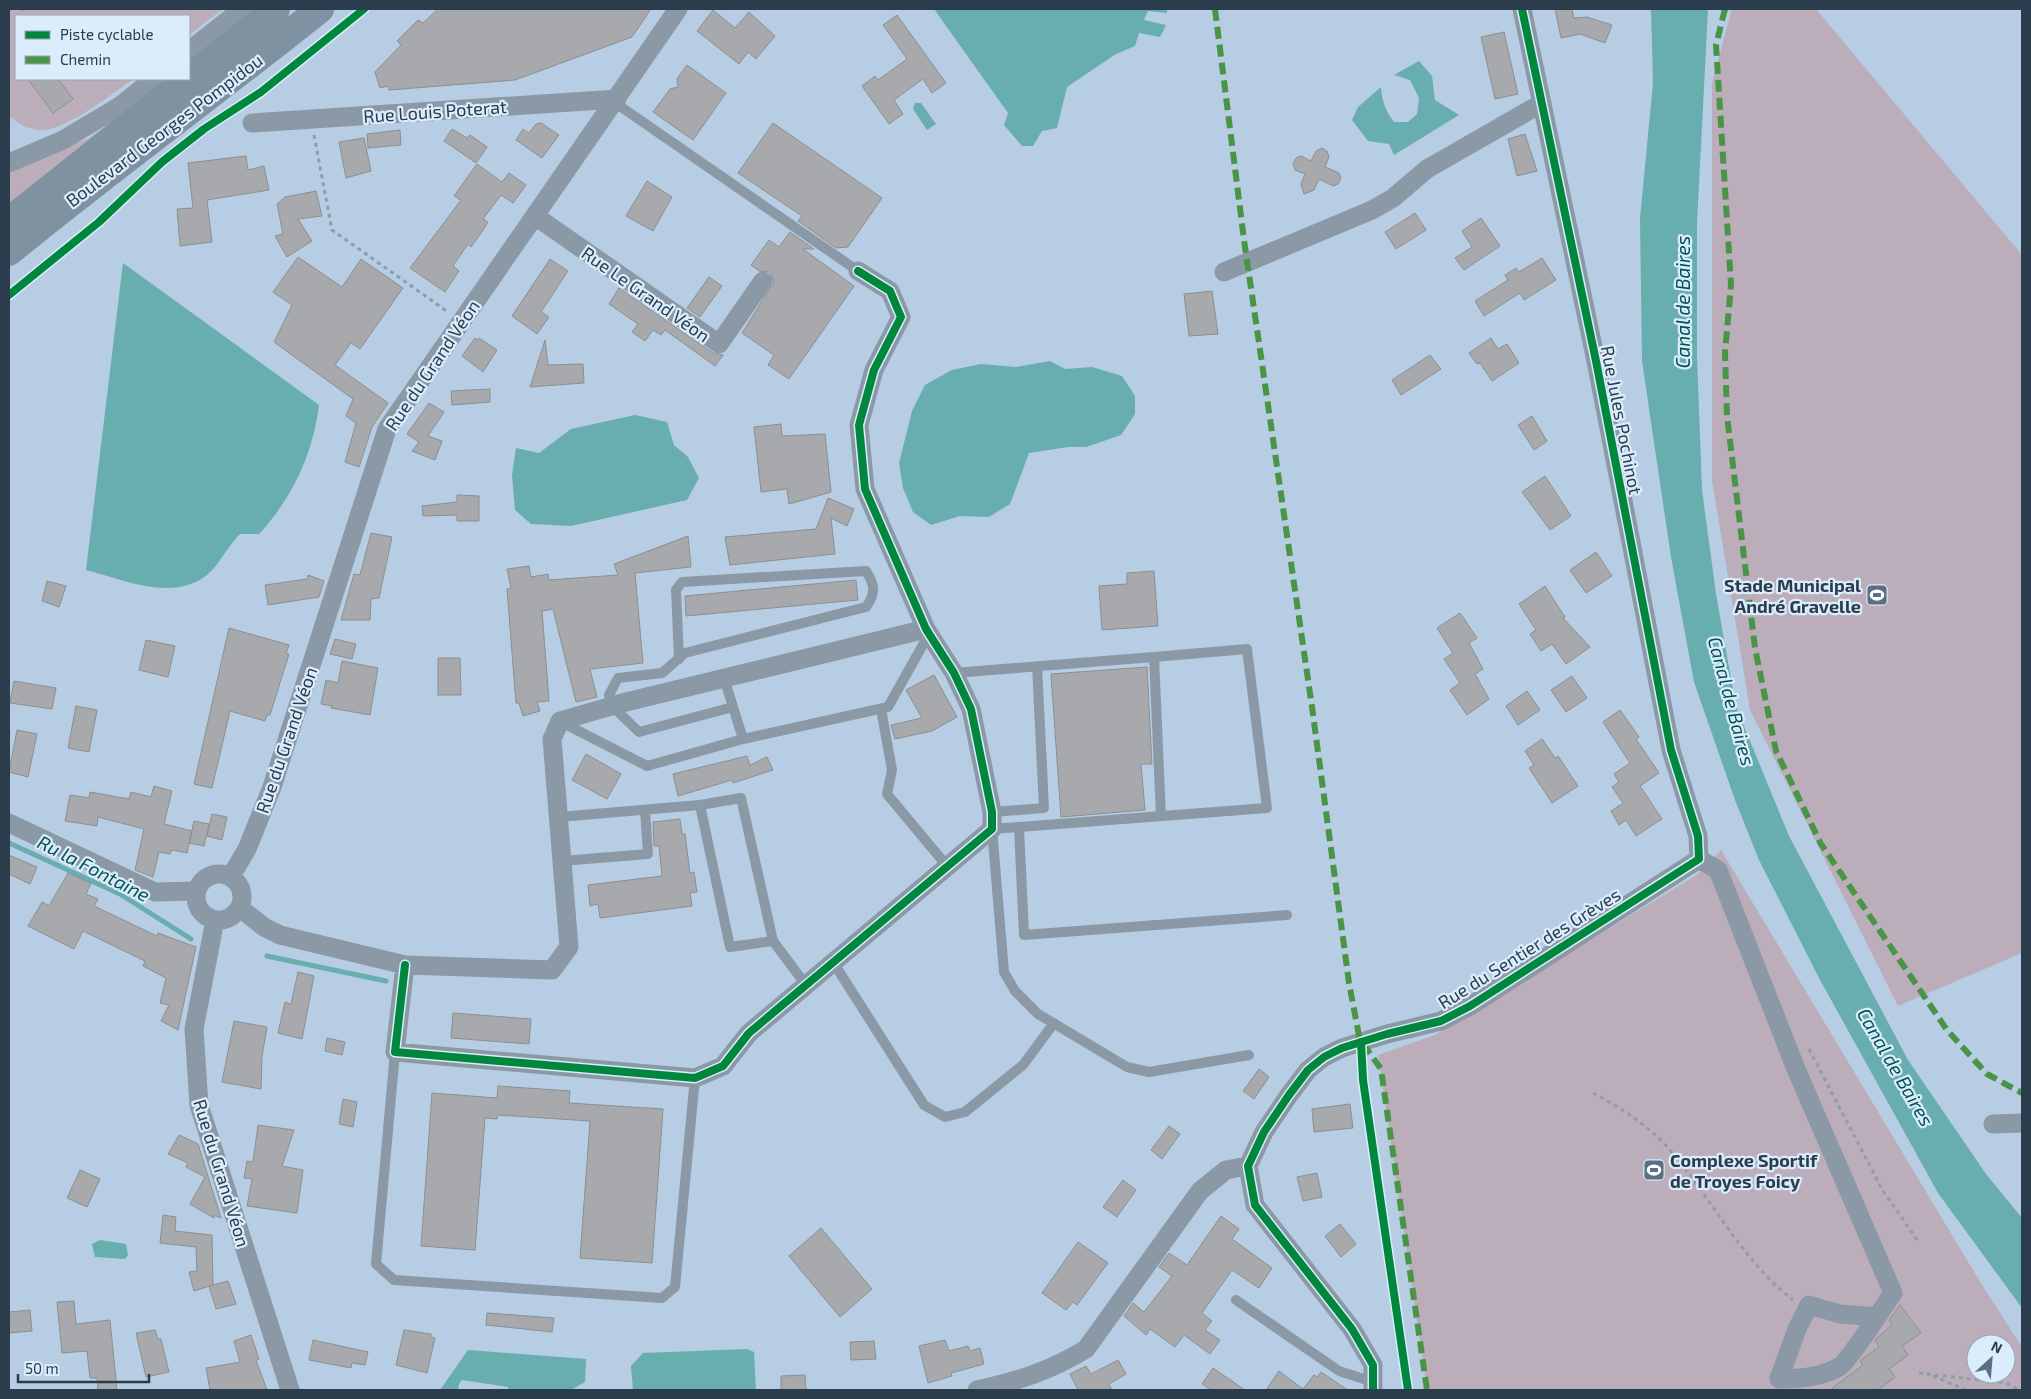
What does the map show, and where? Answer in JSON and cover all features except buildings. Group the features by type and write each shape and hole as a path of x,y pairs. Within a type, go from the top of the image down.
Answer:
{"main road":[{"name":"Boulevard Georges Pompidou","path":"190,76 276,9"},
{"name":"Boulevard Georges Pompidou","path":"9,252 80,194 246,69 320,9"},
{"name":"Boulevard Georges Pompidou","path":"9,221 185,80"}],"street":[{"path":"190,50 242,9"},
{"name":"Rue du Grand Véon","path":"231,876 247,849 272,786 387,429 678,9"},
{"name":"Rue Jules Pochinot","path":"1522,9 1596,361 1671,750 1698,836 1699,859"},
{"path":"9,163 63,140 120,106 153,80"},
{"name":"Rue Louis Poterat","path":"252,123 616,101"},
{"path":"1224,272 1372,210 1393,198 1427,170 1542,103"},
{"name":"Rue Le Grand Véon","path":"535,216 719,344 763,281"},
{"path":"405,965 395,1052 694,1078 723,1066 749,1033 947,866 992,821 971,709 954,673 927,631 865,489 859,426 874,370 901,317 890,291 858,271"},
{"path":"240,908 264,927 280,935 405,965 552,970 569,947 552,739 560,721 724,678 927,631"},
{"path":"9,823 155,892 196,891"},
{"path":"1699,859 1718,870 1796,1069 1893,1293 1876,1317 1840,1367 1798,1380 1779,1379 1797,1329 1809,1305 1840,1314 1876,1317"},
{"name":"Rue du Sentier des Grèves","path":"1248,1166 1264,1132 1289,1095 1308,1070 1324,1057 1342,1048 1441,1021 1470,1006 1699,859"},
{"path":"224,874 231,876 237,881 243,894 240,908 229,918 215,920 208,918 198,906 196,891 199,884 210,875 224,874"},
{"name":"Rue du Grand Véon","path":"215,920 194,1029 199,1105 290,1390"},
{"path":"1993,1124 2022,1123"},
{"path":"977,1390 1027,1378 1062,1364 1086,1349 1200,1191 1226,1170 1248,1166 1255,1205 1352,1328 1373,1366 1373,1386"}],"lane":[{"path":"616,101 858,271"},
{"path":"679,659 676,590 682,582 866,571 874,583 873,597 866,607 685,653 679,659 662,674 618,678 609,695 612,706 639,732 733,707"},
{"path":"560,721 647,766 743,739 881,709 888,707 927,631"},
{"path":"954,673 1247,649 1267,808 1019,827 992,821"},
{"path":"1154,657 1161,816"},
{"path":"992,821 1044,808 1037,666"},
{"path":"724,678 743,739"},
{"path":"881,709 892,770 887,794 947,866"},
{"path":"559,817 700,805 741,798 773,942 806,985"},
{"path":"700,805 730,947 773,942"},
{"path":"562,861 648,854 645,810"},
{"path":"992,821 1004,972 1014,991 1038,1014 1127,1067 1149,1072 1249,1054"},
{"path":"1019,827 1024,935 1287,915"},
{"path":"833,962 924,1105 945,1117 965,1112 1024,1065 1054,1023"},
{"path":"395,1052 376,1264 394,1280 662,1298 675,1287 694,1078"},
{"path":"1236,1300 1339,1371 1373,1386"}],"path":[{"path":"312,119 332,230 462,321"},
{"path":"1809,1048 1883,1191 1918,1241"},
{"path":"1593,1093 1628,1112 1669,1149 1746,1253 1787,1296 1806,1310"},
{"path":"1919,1374 2006,1383 2020,1390"},
{"path":"1928,1375 1955,1384 1966,1390"}],"shaded area":[{"path":"9,9 223,9 190,34 190,15 15,15 15,80 132,80 73,120 47,130 29,128 9,116"},
{"name":"Stade Municipal André Gravelle","path":"1732,9 1816,9 2022,255 2022,953 1898,1006 1750,710 1712,480 1712,83"},
{"path":"144,98 9,208 9,170 89,138"},
{"name":"Complexe Sportif de Troyes Foicy","path":"1721,850 1982,1285 2014,1334 1966,1334 1966,1384 2016,1384 2016,1338 2022,1347 2022,1390 1427,1390 1378,1055 1435,1035 1698,874"}],"water":[{"path":"934,9 1167,9 1167,13 1148,11 1144,20 1166,25 1160,37 1139,33 1135,46 1116,54 1067,87 1057,128 1042,131 1033,146 1022,146 1004,125 1008,113"},
{"name":"Canal de Baires","path":"1651,9 1708,9 1697,223 1697,356 1702,490 1716,594 1736,707 1789,836 1908,1060 1986,1174 2022,1218 2022,1308 1938,1193 1819,978 1759,860 1735,800 1694,682 1671,557 1642,361 1640,218 1653,83"},
{"path":"1419,61 1432,76 1435,100 1459,115 1394,155 1389,144 1368,141 1352,120 1358,107 1381,87 1384,105 1394,122 1408,122 1417,114 1419,98 1410,80 1394,75"},
{"path":"915,103 921,103 936,124 927,130 913,109"},
{"path":"123,263 319,405 312,441 300,474 271,520 259,534 240,534 214,568 201,579 186,586 152,587 86,570"},
{"path":"1050,361 1065,369 1092,367 1122,376 1135,396 1135,414 1121,435 1086,447 1068,447 1029,453 1010,504 989,517 960,516 931,525 913,512 903,488 899,463 912,411 925,385 952,370 981,364 1016,367"},
{"path":"635,415 667,422 674,445 688,457 699,478 687,500 571,526 531,524 515,510 512,475 516,448 539,453 571,429"},
{"path":"100,1240 126,1244 128,1255 125,1259 95,1257 92,1244"},
{"path":"747,1349 754,1352 756,1390 633,1390 631,1366 643,1353"},
{"path":"468,1350 586,1359 585,1382 571,1390 509,1390 508,1387 462,1380 458,1390 440,1390"}],"waterway":[{"name":"Ru la Fontaine","path":"9,843 120,894 191,939"},
{"name":"Ru la Fontaine","path":"267,956 386,981"}],"marked path":[{"path":"1215,9 1244,240 1312,707 1349,983 1361,1046"},
{"path":"1725,9 1716,45 1731,285 1725,353 1727,416 1755,648 1776,751 1821,844 1947,1030 1987,1074 2022,1093"},
{"path":"1363,1044 1381,1069 1427,1390"}],"cycle path":[{"path":"9,295 99,222 162,162 204,129 261,92 364,9"},
{"path":"1373,1390 1373,1365 1352,1329 1255,1205 1248,1166 1264,1132 1308,1070 1324,1057 1342,1048 1387,1034 1441,1021 1470,1006 1699,859 1698,836 1671,750 1596,361 1522,9"},
{"path":"405,965 395,1052 695,1078 723,1066 749,1033 992,829 992,812 971,709 954,673 926,629 865,489 859,425 874,370 901,317 890,291 858,271"},
{"path":"1361,1042 1363,1080 1408,1390"}],"place":[{"name":"Stade Municipal André Gravelle","path":"1877,595"},
{"name":"Complexe Sportif de Troyes Foicy","path":"1654,1170"}]}
